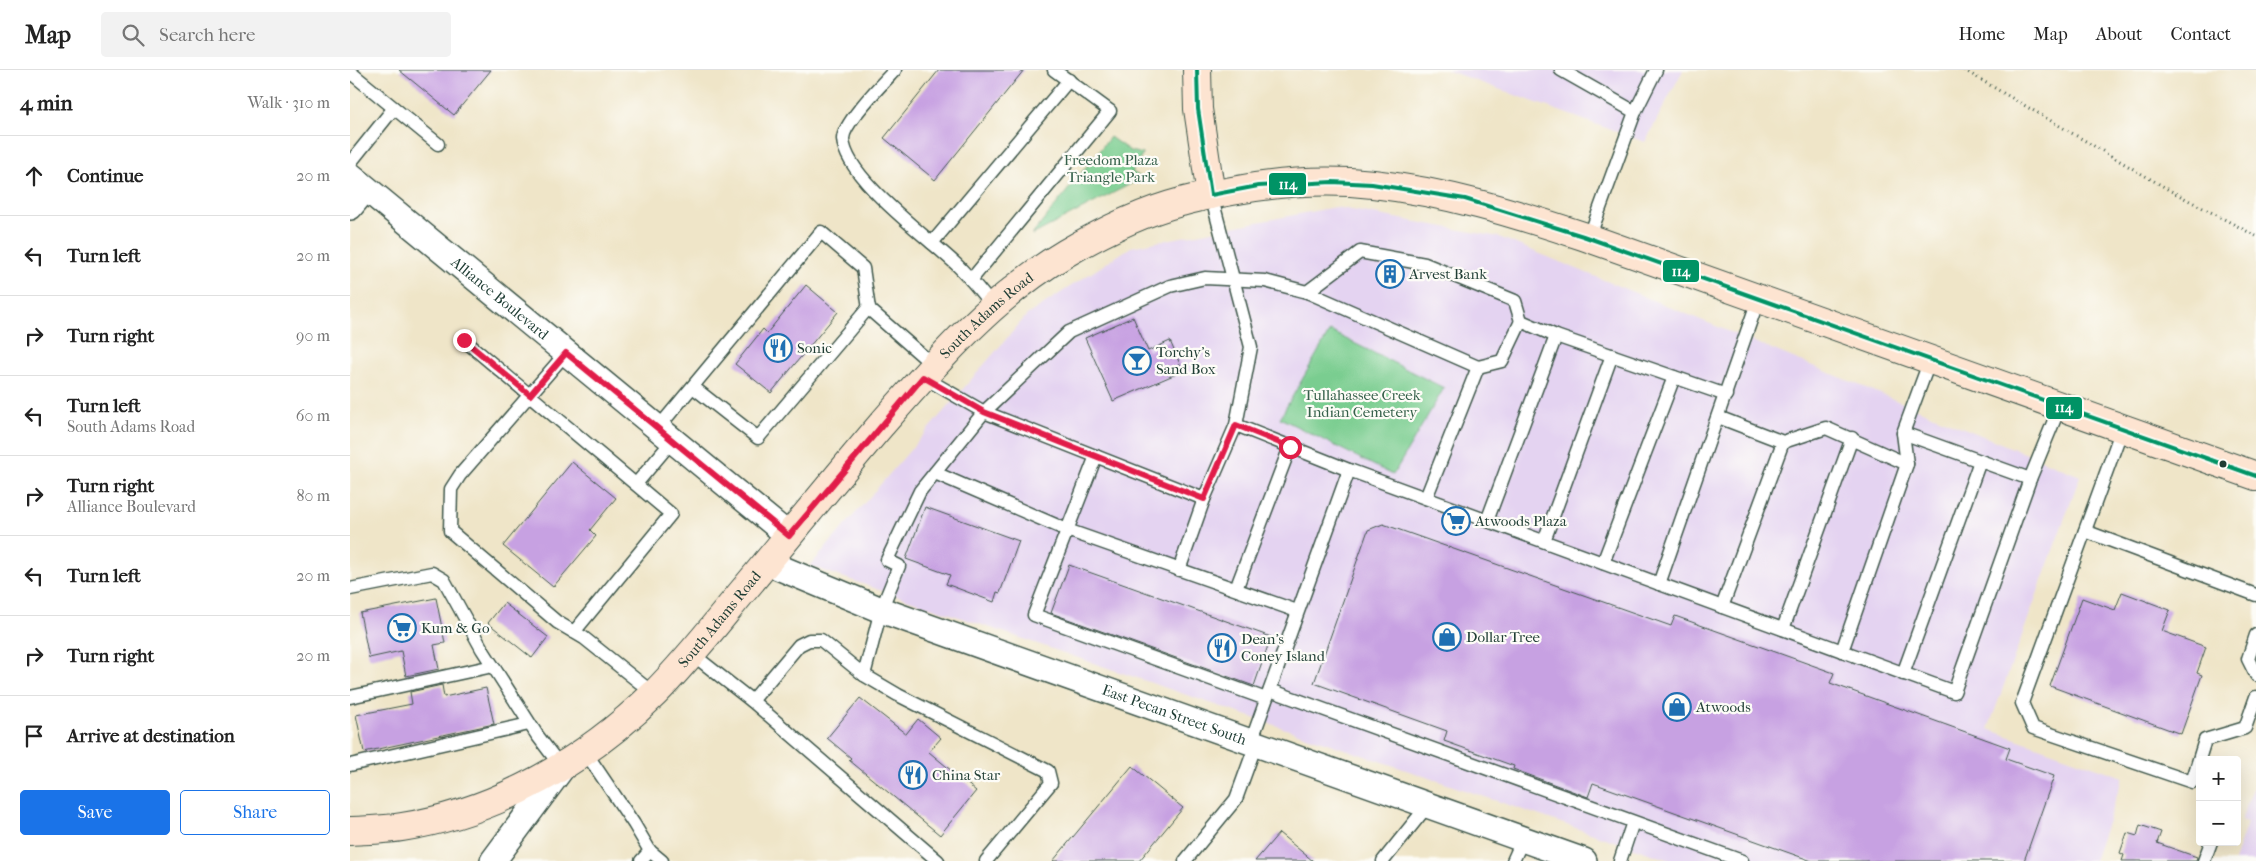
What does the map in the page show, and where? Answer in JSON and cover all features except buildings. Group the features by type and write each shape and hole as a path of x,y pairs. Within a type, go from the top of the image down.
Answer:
{"main road":[{"path":"1197,70 1198,109 1210,195"},
{"name":"South Adams Road","path":"351,828 402,827 443,818 491,801 562,768 654,694 691,653 928,371 1024,282 1055,260 1098,236 1162,208 1210,195 1258,186 1293,182 1372,184 1465,199 1589,238 1758,300 2256,476"}],"street":[{"name":"Alliance Boulevard","path":"355,190 566,353 789,536"},
{"name":"East Pecan Street South","path":"766,562 882,610 1428,805 1518,850 1584,861"},
{"name":"South Adams Road","path":"494,861 562,768"}],"lane":[{"path":"895,70 851,120 843,138 850,162 880,198 932,242 971,280 994,308"},
{"path":"971,280 1110,111 1054,70"},
{"path":"1589,238 1635,112 1656,70"},
{"path":"350,72 438,144"},
{"path":"1569,72 1635,112"},
{"path":"932,242 1069,80"},
{"path":"350,164 394,108"},
{"path":"1179,570 1204,499 1236,425 1251,346 1210,195"},
{"path":"636,484 693,387 820,232 863,268 869,307 928,371 984,412 1204,499"},
{"path":"864,675 882,610 899,566 887,560 920,491 984,412 1069,332 1170,286 1206,278 1265,281 1307,292 1478,366 1502,361 1521,321 1515,301 1425,264 1360,252 1307,292"},
{"path":"1659,584 1758,300"},
{"path":"693,387 758,438 869,307"},
{"path":"1521,321 1556,336 1726,395"},
{"path":"1487,521 1556,336"},
{"path":"464,340 671,514 574,632"},
{"path":"566,353 460,475 451,489 450,531 557,622 574,632 654,694"},
{"path":"1544,542 1612,355"},
{"path":"1842,651 1907,464 1903,433 1930,360"},
{"path":"1426,498 1478,366"},
{"path":"1603,563 1674,377"},
{"path":"1236,425 1348,470 1954,692 2030,479 2060,406"},
{"path":"1718,416 1783,442 1826,428 1907,464"},
{"path":"2122,428 2022,703 2033,728 2192,782 2205,740 2245,728 2256,697"},
{"path":"1903,433 2030,479"},
{"path":"1783,629 1852,438"},
{"path":"1722,607 1783,442"},
{"path":"1236,589 1290,447"},
{"path":"1096,456 1034,615 1268,694 1742,861"},
{"path":"1903,674 1980,461"},
{"path":"1185,861 1236,799 1268,694 1348,470"},
{"path":"934,473 1067,530 1297,611"},
{"path":"2085,531 2256,595"},
{"path":"350,588 432,573 444,580 493,666 530,724 562,768"},
{"path":"2256,635 2248,659 2256,676"},
{"path":"752,701 799,645 809,640 821,640 864,675 898,695 1048,771 1051,783 986,861"},
{"path":"691,653 752,701 938,861"},
{"path":"350,697 493,666"},
{"path":"350,765 530,724"},
{"path":"584,750 634,824 645,856 662,861"},
{"path":"1383,861 1428,805"},
{"path":"1620,861 1634,822"},
{"path":"2204,861 2210,846"}],"path":[{"path":"1964,70 2172,191 2256,236"}],"shaded area":[{"path":"1446,70 1683,70 1645,142"},
{"name":"Atwoods Plaza","path":"1335,207 1499,237 2080,476 1988,729 2123,777 2094,861 1672,861 810,566 1027,315 1131,247"},
{"path":"2256,780 2256,861 2234,861 2239,846 2241,846 2247,823 2241,821"}],"green space":[{"name":"Freedom Plaza Triangle Park","path":"1110,137 1130,151 1143,154 1132,172 1142,178 1032,235"},
{"name":"Tullahassee Creek Indian Cemetery","path":"1330,331 1444,388 1393,475 1280,418"}],"transit line":[{"name":"114","path":"1197,70 1198,109 1211,195 1258,186 1332,182 1372,184 1465,199 1583,236 2256,476"}],"place":[{"name":"Arvest Bank","path":"1390,274"},
{"name":"Sonic","path":"778,348"},
{"name":"Torchy's Sand Box","path":"1137,361"},
{"name":"Atwoods Plaza","path":"1456,521"},
{"name":"Kum & Go","path":"402,628"},
{"name":"Dollar Tree","path":"1447,637"},
{"name":"Dean's Coney Island","path":"1222,648"},
{"name":"Atwoods","path":"1677,707"},
{"name":"China Star","path":"913,775"}],"route":[{"path":"464,340 530,395 566,353 789,536 923,377 984,412 1204,499 1236,425 1290,447"}]}
